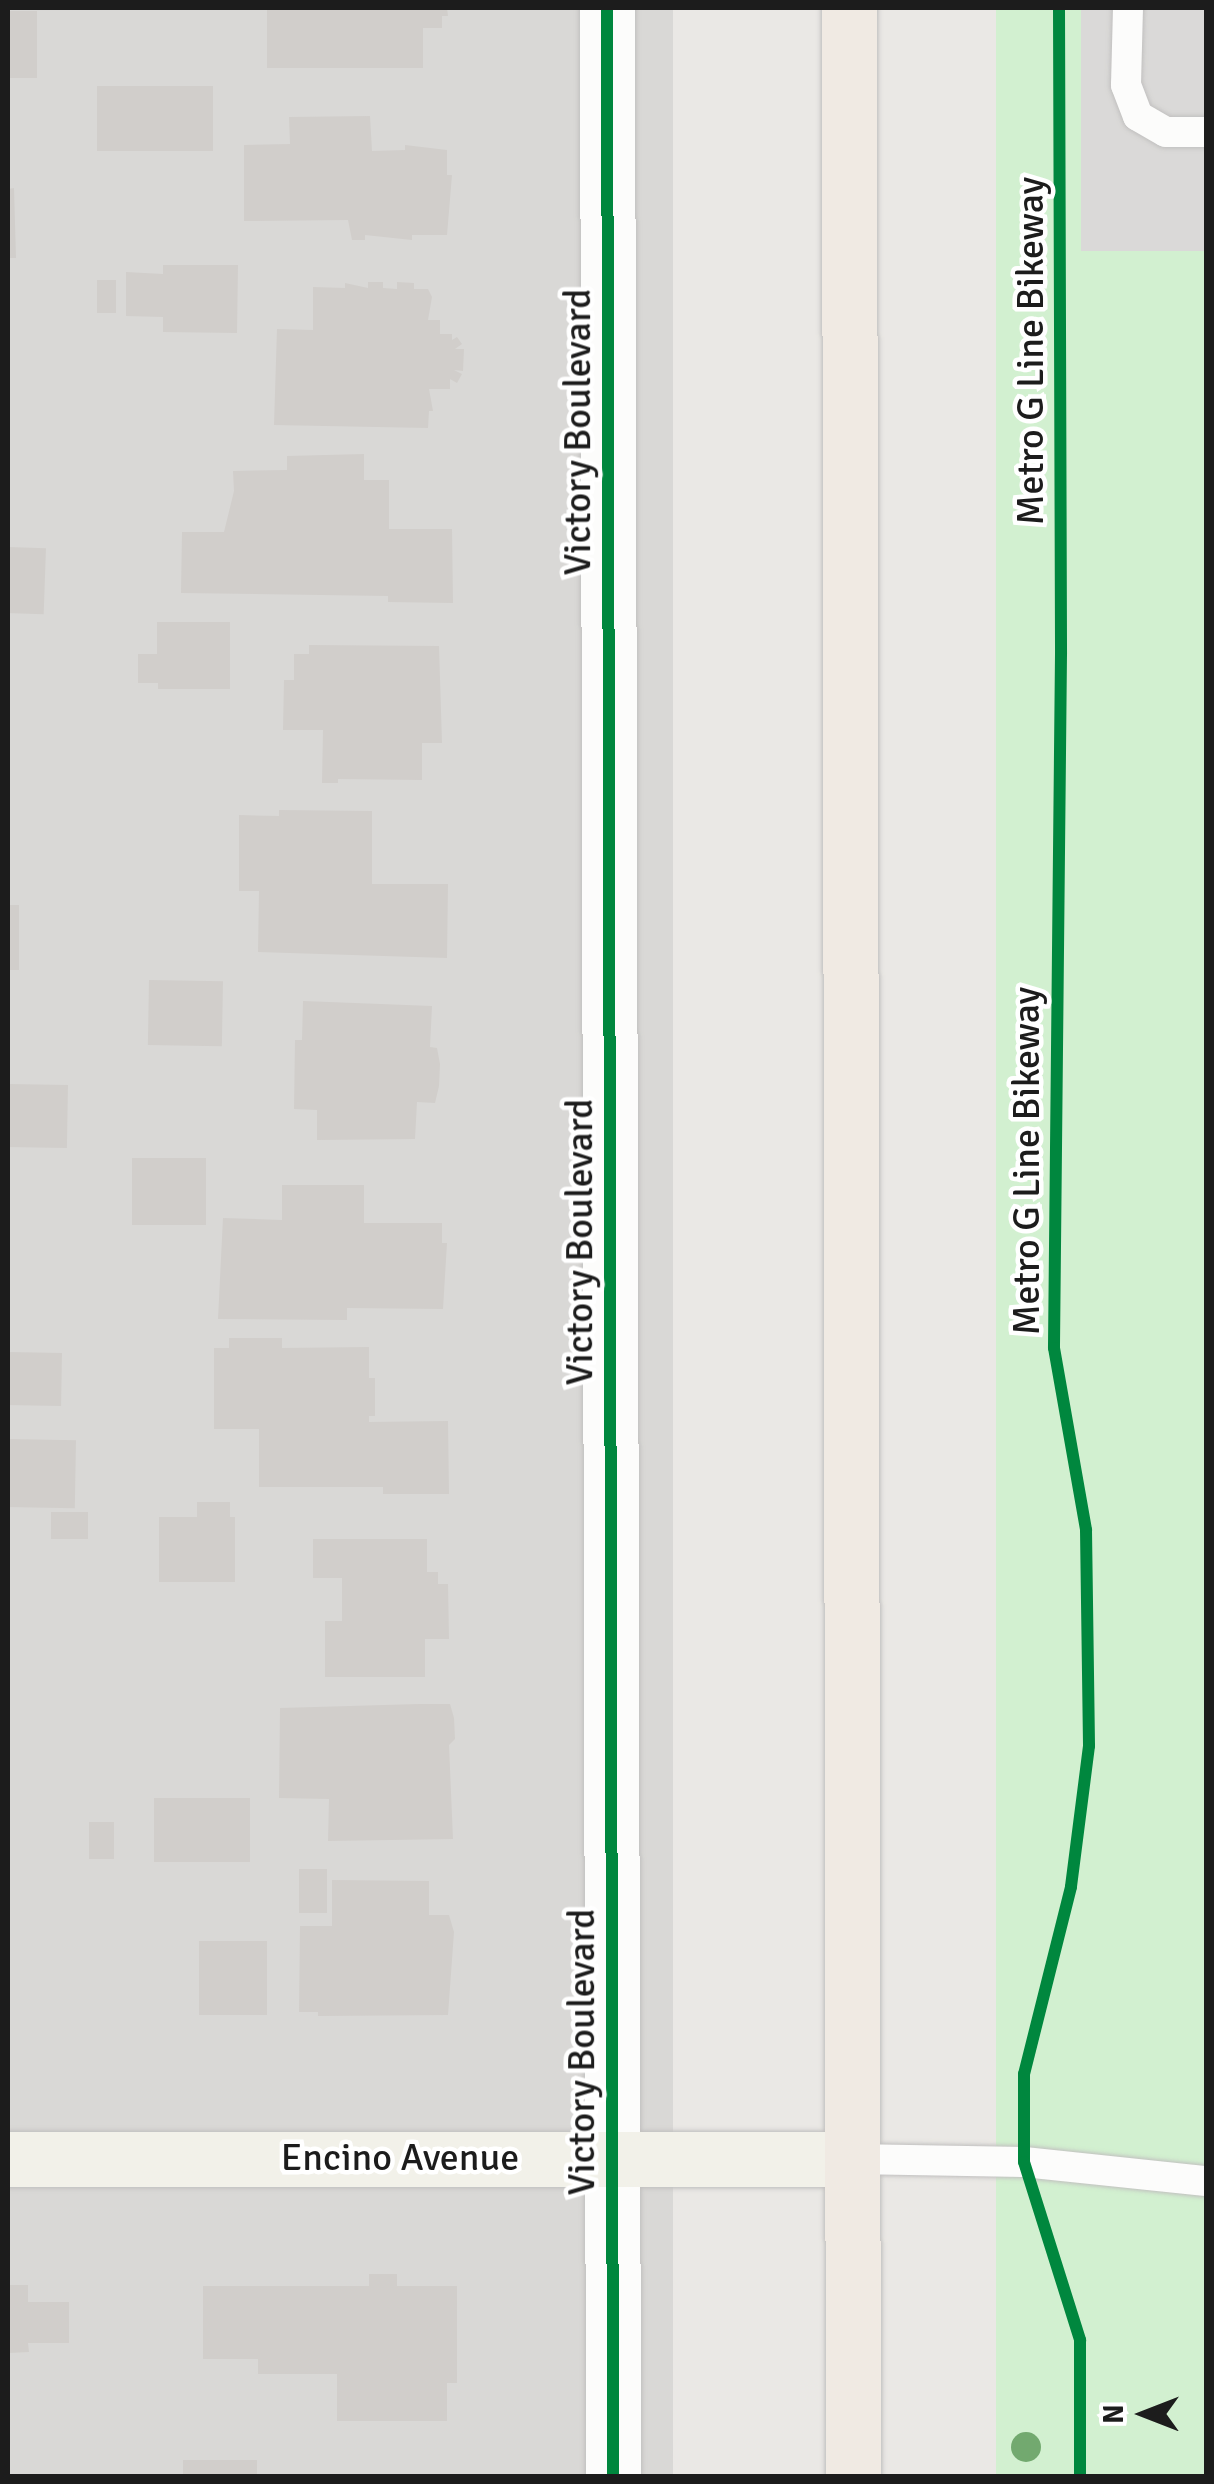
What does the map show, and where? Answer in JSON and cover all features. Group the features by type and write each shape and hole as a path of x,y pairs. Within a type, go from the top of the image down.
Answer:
{"main road":[{"path":"849,8 853,2476"}],"street":[{"name":"Victory Boulevard","path":"607,8 613,2476"},
{"name":"Encino Avenue","path":"8,2159 852,2159"}],"lane":[{"path":"1128,8 1126,84 1138,116 1166,132 1206,132"},
{"path":"852,2159 1024,2162 1206,2181"}],"shaded area":[{"path":"8,8 673,8 673,2476 8,2476"},
{"path":"1081,8 1206,8 1206,251 1081,251"}],"green space":[{"path":"996,8 1206,8 1206,2476 996,2476"}],"building":[{"path":"267,8 447,8 448,16 442,16 442,28 423,28 423,68 267,68"},
{"path":"8,11 37,11 37,78 8,78"},
{"path":"97,86 213,86 213,151 97,151"},
{"path":"370,116 372,151 405,150 405,145 447,150 447,175 452,175 447,235 412,235 412,240 365,235 365,240 352,240 348,220 244,221 244,145 290,144 289,117"},
{"path":"14,188 16,258 8,258 8,189"},
{"path":"163,265 238,265 237,333 163,332 163,317 126,316 126,272 163,274"},
{"path":"97,280 116,280 116,313 97,313"},
{"path":"368,282 383,282 383,288 397,289 397,282 414,283 414,289 428,289 432,297 428,320 440,320 440,334 452,334 452,340 457,337 462,344 455,349 464,349 463,371 454,370 462,374 457,383 450,379 450,389 429,389 433,411 429,411 428,428 274,425 277,329 313,330 313,287 345,288 345,283 368,288"},
{"path":"364,454 364,480 389,480 389,529 452,529 453,603 388,602 388,596 181,593 182,532 224,532 234,491 233,471 287,470 287,456"},
{"path":"8,547 46,548 44,614 8,613"},
{"path":"157,622 230,622 230,689 158,689 158,683 138,683 138,654 157,654"},
{"path":"309,645 439,646 442,743 422,743 422,780 338,779 338,783 322,783 323,730 283,730 284,680 294,680 294,654 309,654"},
{"path":"279,810 372,811 372,884 448,884 447,958 258,952 259,891 239,891 239,815 279,816"},
{"path":"8,905 19,905 19,970 8,970"},
{"path":"149,980 223,981 222,1046 148,1045"},
{"path":"303,1001 432,1006 430,1047 437,1048 439,1086 435,1103 417,1102 415,1139 317,1140 317,1110 294,1109 295,1040 302,1040"},
{"path":"8,1084 68,1085 67,1148 8,1147"},
{"path":"132,1158 206,1158 206,1225 132,1225"},
{"path":"282,1185 364,1185 364,1223 442,1223 442,1243 447,1243 443,1309 347,1308 347,1320 218,1319 223,1218 282,1220"},
{"path":"229,1338 282,1338 282,1348 369,1347 369,1378 375,1378 375,1416 369,1416 369,1422 448,1421 449,1494 383,1494 383,1487 259,1487 259,1429 214,1429 214,1348 229,1348"},
{"path":"8,1352 62,1353 61,1406 8,1405"},
{"path":"8,1439 76,1440 75,1508 8,1507"},
{"path":"197,1502 230,1502 230,1517 235,1517 235,1582 159,1582 159,1517 197,1517"},
{"path":"51,1512 88,1512 88,1539 51,1539"},
{"path":"313,1539 427,1539 427,1572 438,1572 438,1584 448,1584 449,1639 425,1639 425,1677 325,1677 325,1621 342,1621 342,1578 313,1578"},
{"path":"450,1704 455,1739 449,1745 453,1839 328,1841 329,1799 279,1798 280,1708"},
{"path":"154,1798 250,1798 250,1862 154,1862"},
{"path":"89,1822 114,1822 114,1859 89,1859"},
{"path":"299,1869 327,1869 327,1913 299,1913"},
{"path":"332,1880 429,1881 429,1915 449,1915 454,1932 448,2015 318,2016 318,2012 299,2012 300,1926 332,1926"},
{"path":"199,1941 267,1941 267,2015 199,2015"},
{"path":"369,2274 397,2274 397,2286 457,2286 457,2383 447,2383 447,2421 337,2421 337,2374 258,2374 258,2359 203,2359 203,2286 369,2286"},
{"path":"8,2285 28,2285 28,2302 69,2302 69,2343 28,2343 29,2352 8,2353"},
{"path":"183,2460 257,2460 257,2476 183,2476"}],"cycle path":[{"path":"607,8 613,2476"},
{"name":"Metro G Line Bikeway","path":"1059,8 1061,654 1054,1348 1086,1530 1089,1746 1071,1887 1024,2074 1024,2162 1080,2340 1080,2476"}]}
